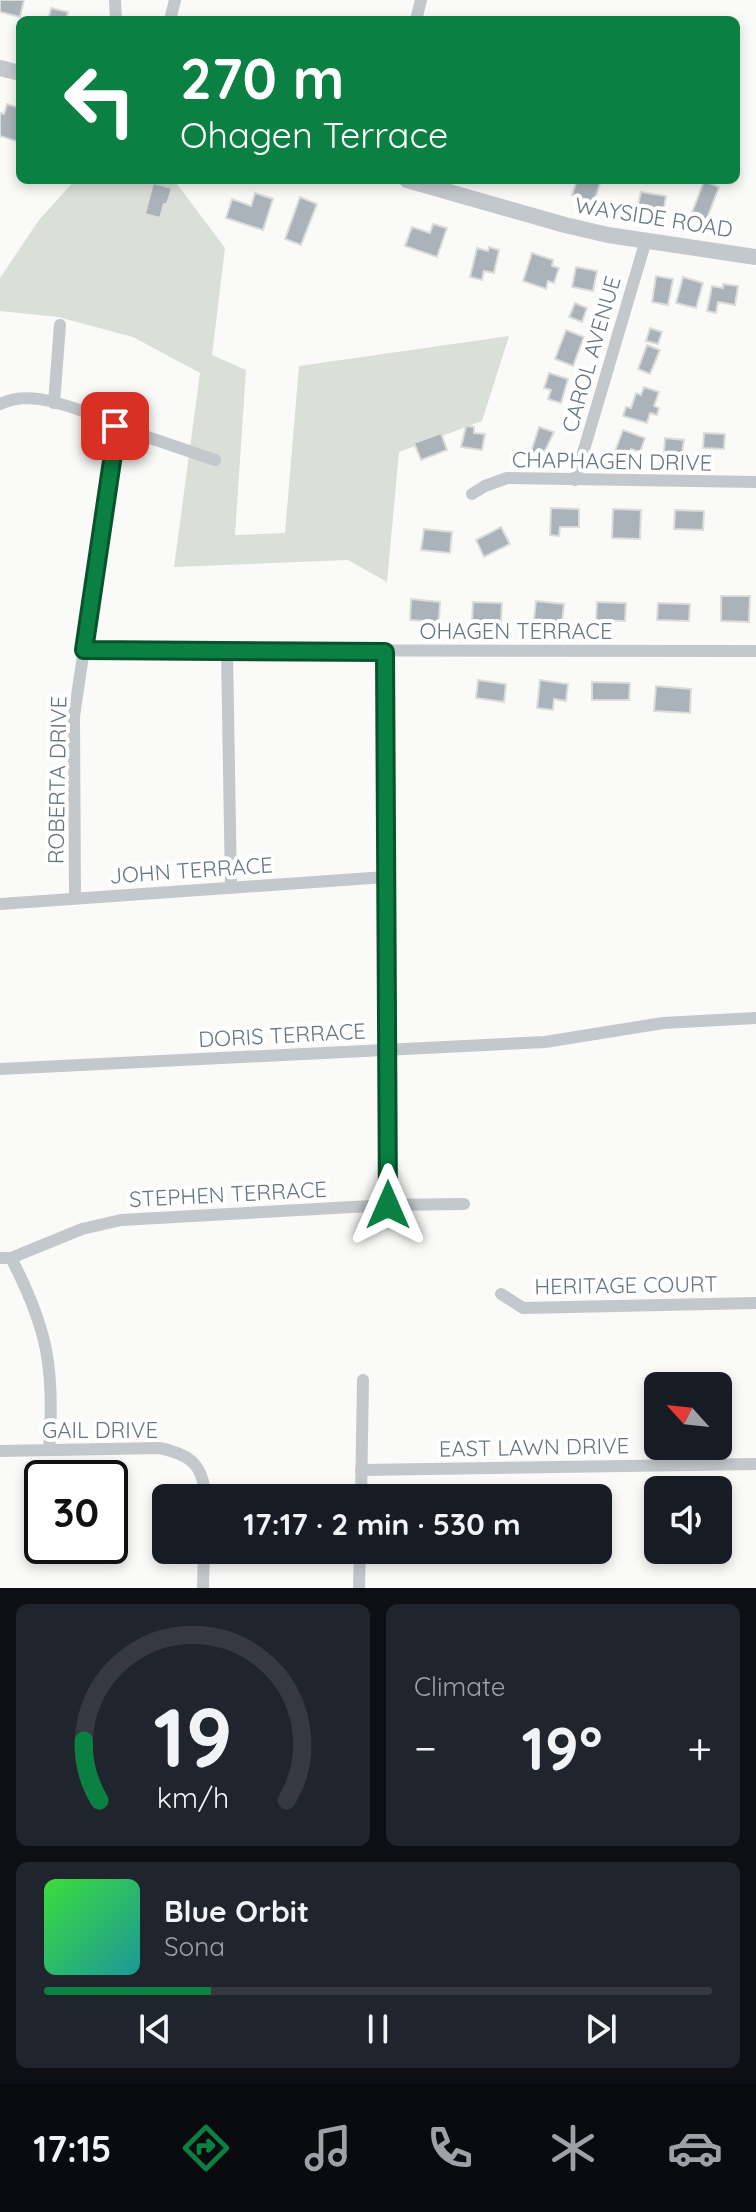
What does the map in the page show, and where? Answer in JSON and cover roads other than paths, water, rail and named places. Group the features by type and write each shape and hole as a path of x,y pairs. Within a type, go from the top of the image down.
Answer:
{"street":[{"name":"WAYSIDE ROAD","path":"421,184 608,235 756,257"},
{"name":"CAROL AVENUE","path":"575,480 646,240"},
{"path":"54,403 60,325"},
{"path":"0,404 17,397 54,403 99,416 115,426 215,460"},
{"name":"ROBERTA DRIVE","path":"75,898 73,736 115,426"},
{"name":"CHAPHAGEN DRIVE","path":"472,494 501,479 756,482"},
{"name":"OHAGEN TERRACE","path":"84,650 756,651"},
{"path":"227,651 231,888"},
{"path":"385,652 388,1205"},
{"name":"JOHN TERRACE","path":"0,904 386,877"},
{"name":"DORIS TERRACE","path":"0,1069 545,1042 663,1023 756,1018"},
{"name":"STEPHEN TERRACE","path":"5,1258 82,1229 121,1220 388,1205 464,1204"},
{"path":"5,1258 33,1300 45,1338 51,1395 49,1450"},
{"name":"HERITAGE COURT","path":"501,1294 523,1308 756,1303"},
{"path":"361,1484 363,1380"},
{"name":"GAIL DRIVE","path":"0,1451 159,1448 180,1454 196,1465 202,1472 203,1484"},
{"name":"EAST LAWN DRIVE","path":"361,1470 756,1464"},
{"path":"203,1588 204,1564"},
{"path":"359,1588 360,1564"}]}
